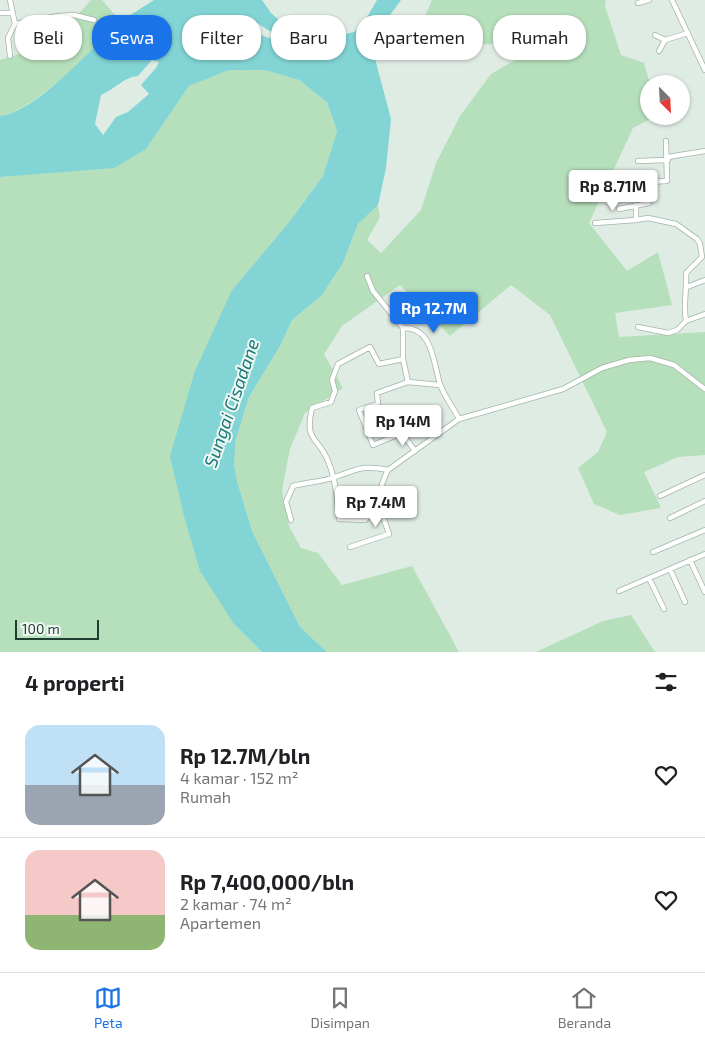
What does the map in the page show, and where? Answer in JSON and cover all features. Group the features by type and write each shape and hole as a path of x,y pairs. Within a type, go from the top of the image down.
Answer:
{"street":[{"path":"10,0 11,13 15,24 8,38 10,56"},
{"path":"638,3 649,0"},
{"path":"672,0 705,70"},
{"path":"0,13 11,13"},
{"path":"655,35 665,40 688,33"},
{"path":"659,51 665,40"},
{"path":"619,209 649,202 649,182 667,181 668,158 666,141"},
{"path":"638,161 705,152"},
{"path":"636,205 636,220"},
{"path":"594,223 648,218 676,224 703,244 702,257 686,273 687,287 684,307 686,321"},
{"path":"368,276 373,291 403,328 403,359 408,382"},
{"path":"687,287 705,280"},
{"path":"638,327 668,333 677,330 686,321 705,314"},
{"path":"403,328 413,328 422,334 430,345 440,385 459,418"},
{"path":"403,359 379,364 370,347 338,364 332,380 335,391 331,402 312,408 309,420 310,435 328,459 334,478 338,519 365,520 372,513 381,481 388,470 459,418 563,389 602,368 638,358 650,358 674,364 705,389"},
{"path":"415,451 402,433 373,445 359,410 378,404 377,393 408,382 440,385"},
{"path":"291,520 286,502 293,486 334,478 354,469 367,466 388,470"},
{"path":"660,496 705,475"},
{"path":"350,546 389,534 377,498"},
{"path":"670,518 705,502"},
{"path":"653,552 705,530"},
{"path":"619,592 705,554"},
{"path":"690,560 705,592"},
{"path":"670,569 685,602"},
{"path":"649,578 664,609"}],"green space":[{"path":"91,0 102,0 115,15 92,15 92,51 81,62 47,91 14,112 0,116 0,60 15,55 15,60 82,60 82,15 78,15"},
{"path":"432,0 606,0 605,6 621,55 644,63 647,75 640,75 640,124 633,128 589,223 627,271 658,252 672,305 615,313 619,337 705,332 705,455 678,457 644,472 661,508 620,515 594,504 578,468 598,452 607,432 550,315 511,285 450,336 400,285 342,326 324,354 343,388 305,413 290,449 282,490 289,526 301,548 318,553 342,585 412,566 459,652 327,652 300,627 252,531 237,481 234,464 236,439 249,397 280,346 292,320 322,295 343,263 358,224 378,205 380,217 367,240 381,253 421,210 436,163 460,116 491,74 515,60 586,60 586,15 493,15 493,44 483,44 483,15 426,15"},
{"path":"229,70 265,70 299,80 327,102 337,131 323,176 290,221 232,290 234,624 262,652 0,652 0,177 53,172 146,149 189,86"},
{"path":"631,615 655,652 536,652 603,621"}],"water":[{"name":"Sungai Cisadane","path":"154,0 262,0 273,15 271,15 271,32 261,26 261,15 182,15 182,60 261,60 261,35 271,38 271,60 346,60 346,34 356,30 356,60 375,60 391,119 386,168 378,205 358,224 343,263 322,295 292,320 280,346 249,397 236,439 234,464 237,481 252,531 300,627 327,652 262,652 234,624 200,571 184,516 170,456 195,371 232,290 290,221 323,176 337,131 327,102 299,80 265,70 229,70 189,86 146,149 114,168 0,177 0,116 15,112 48,91 92,49 92,60 152,60 172,60 172,15 131,15","holes":["152,60 159,62 141,85 149,94 128,112 116,117 103,135 95,124 101,95 124,81 138,76"]},
{"path":"377,0 401,0 390,15 368,15"}]}
